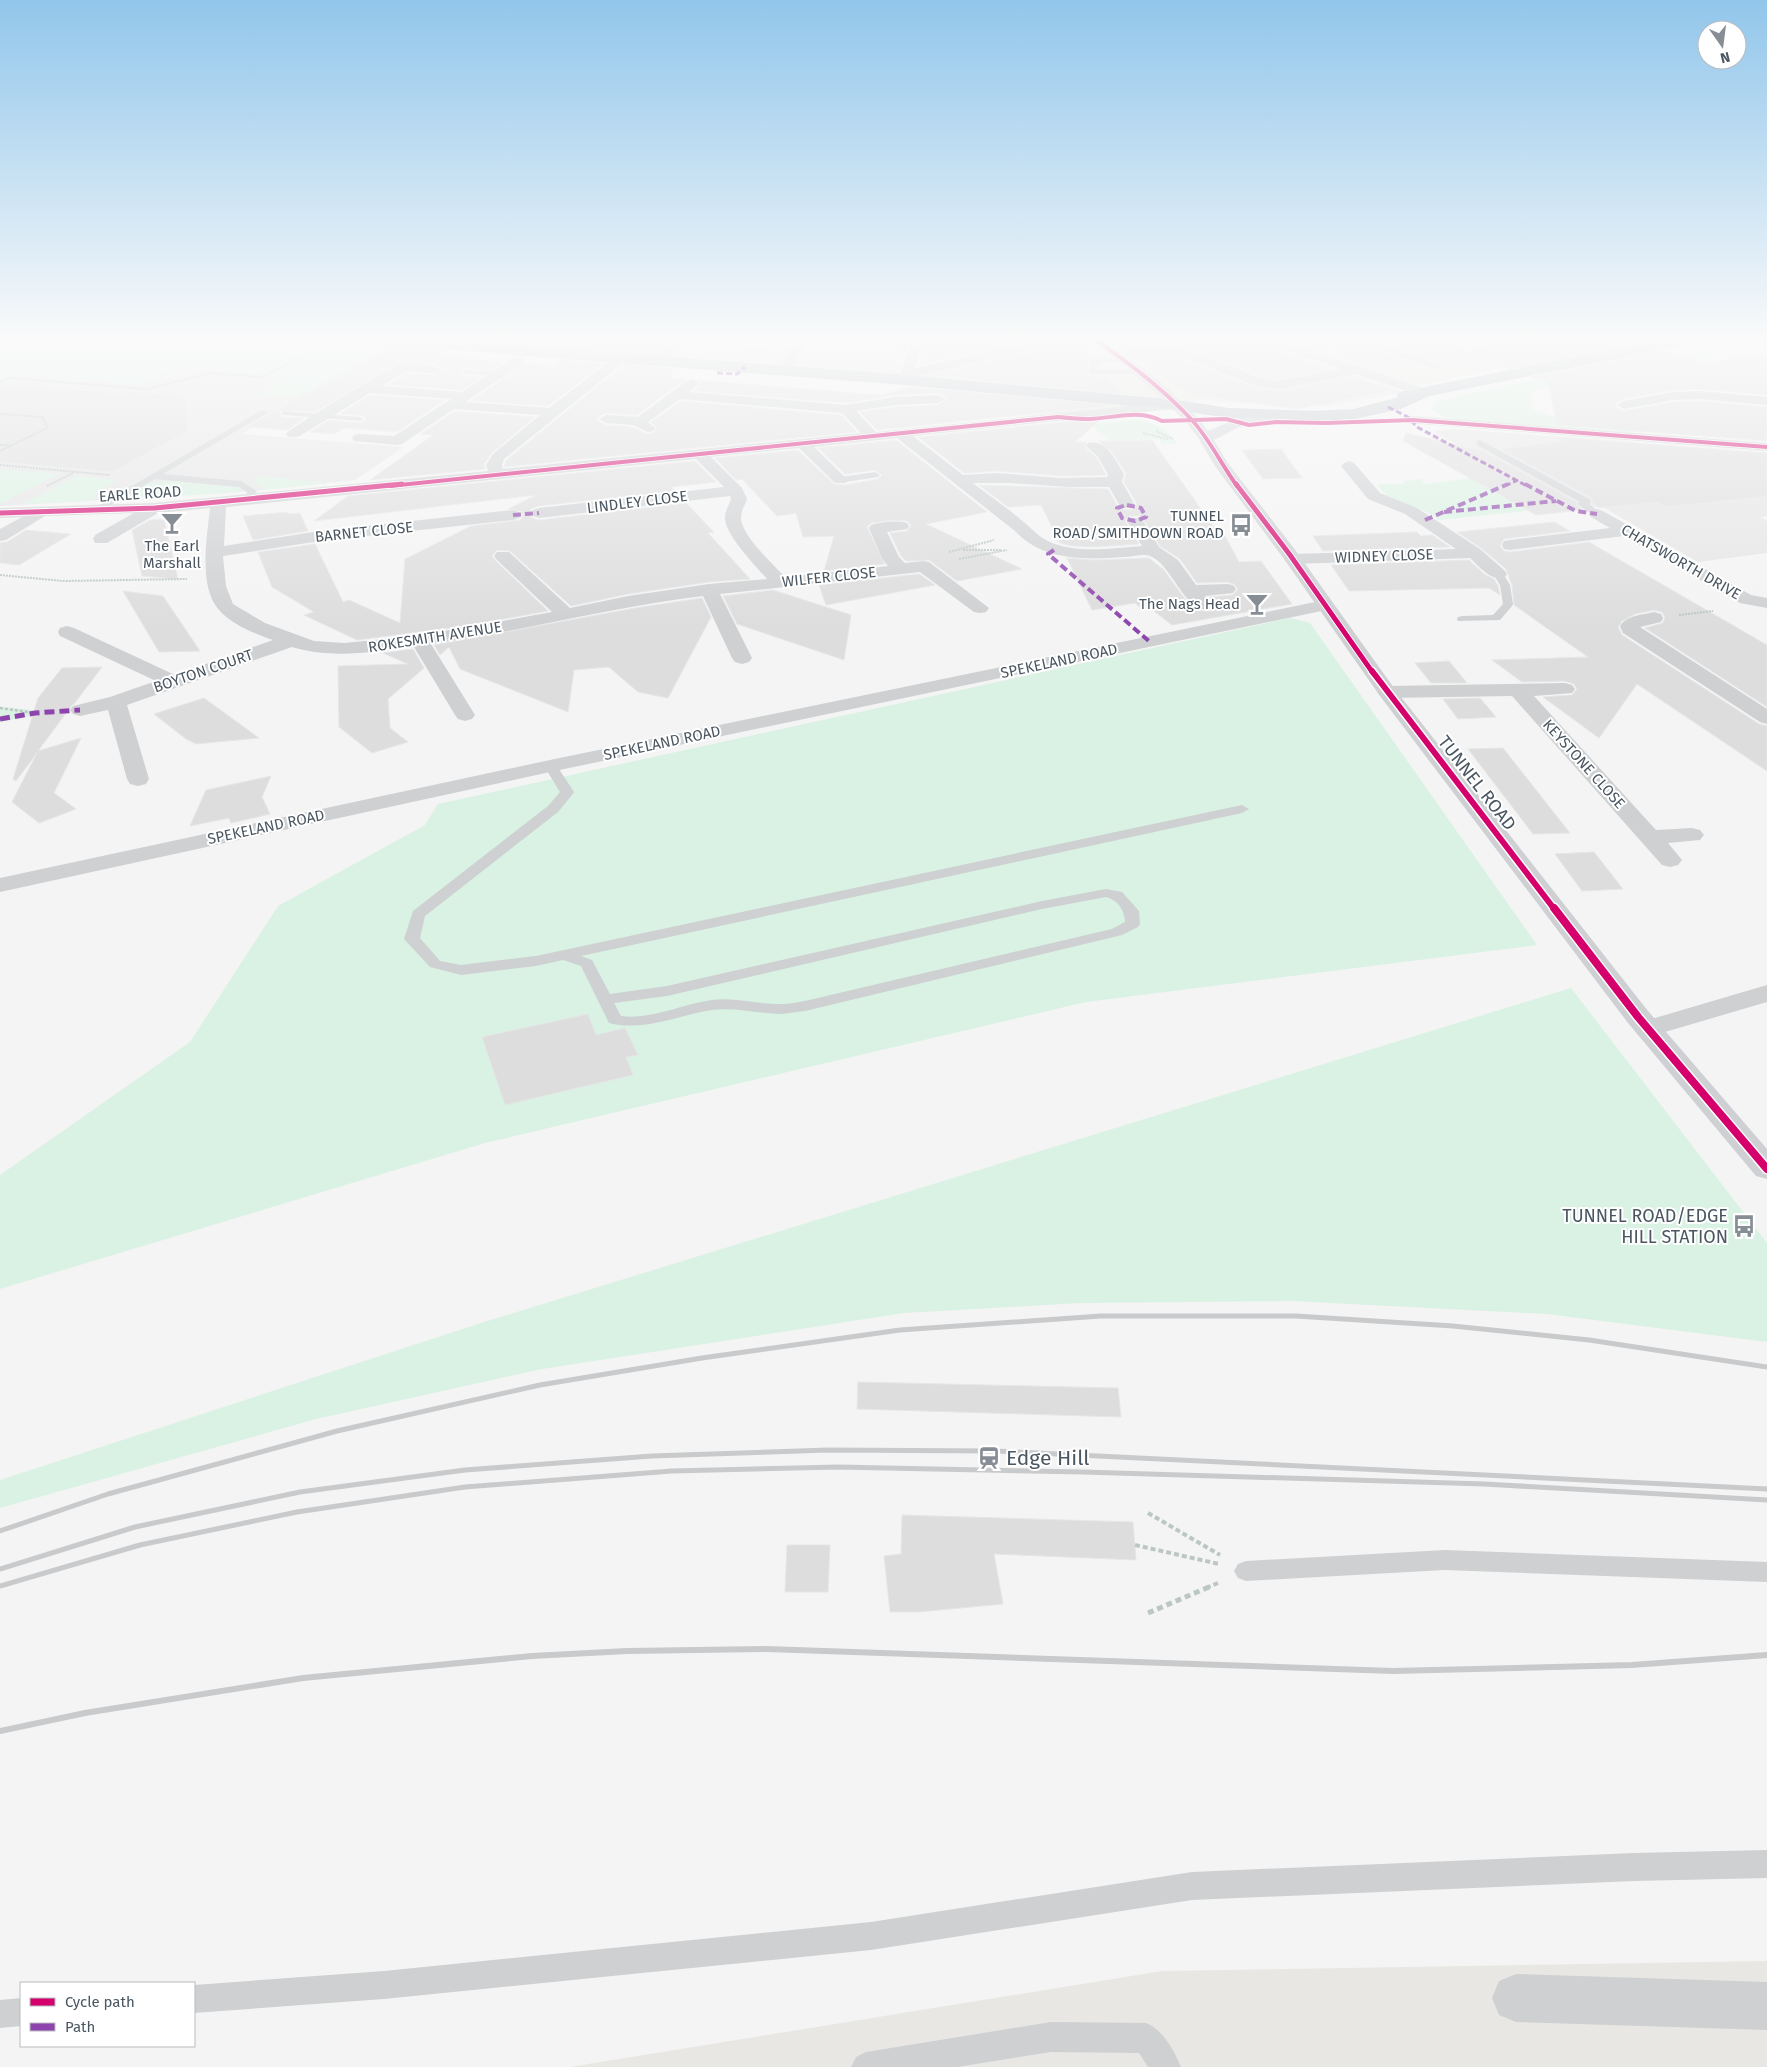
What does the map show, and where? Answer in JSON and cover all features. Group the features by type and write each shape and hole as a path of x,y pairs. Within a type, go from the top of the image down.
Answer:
{"main road":[{"name":"TUNNEL ROAD","path":"1202,433 1220,463 1293,559 1387,692 1643,1023 1767,1169"},
{"path":"1206,438 1215,433"}],"street":[{"path":"359,438 398,441 409,433"},
{"path":"496,474 494,465 498,457 526,433"},
{"name":"EARLE ROAD","path":"0,513 155,508 250,500 906,433"},
{"path":"1595,433 1767,447"},
{"path":"901,434 1022,528 1029,538 1047,549 1070,552 1153,550"},
{"path":"803,444 840,480"},
{"path":"1093,446 1104,454 1116,474 1114,482 1127,505"},
{"path":"701,455 736,491 740,499 732,513 733,523 780,582"},
{"name":"WIDNEY CLOSE","path":"1349,466 1374,496 1411,511 1474,553 1498,574"},
{"path":"961,480 988,476 1056,482 1114,482"},
{"name":"LINDLEY CLOSE","path":"539,513 598,508 652,499 736,491"},
{"name":"ROKESMITH AVENUE","path":"218,502 215,552 216,578 220,598 226,607 241,618 290,641 322,648 356,648 419,640 566,615 626,601 757,584"},
{"path":"101,539 155,508"},
{"path":"0,536 40,513"},
{"name":"CHATSWORTH DRIVE","path":"1597,514 1746,599 1767,603"},
{"name":"BARNET CLOSE","path":"215,552 320,536 513,515"},
{"path":"1136,521 1153,550 1172,564 1191,591 1204,604"},
{"name":"WILFER CLOSE","path":"896,564 877,528 902,526"},
{"path":"1510,545 1627,532"},
{"name":"WIDNEY CLOSE","path":"1293,559 1474,553"},
{"path":"503,556 566,615"},
{"name":"WILFER CLOSE","path":"757,584 850,577 896,564 923,566"},
{"path":"923,566 980,608"},
{"path":"709,589 742,658"},
{"path":"1191,591 1227,589"},
{"name":"SPEKELAND ROAD","path":"0,885 550,766 1325,606"},
{"path":"1654,618 1635,622 1629,626 1630,629 1767,718"},
{"path":"67,632 172,681"},
{"path":"419,640 465,715"},
{"name":"BOYTON COURT","path":"80,710 116,702 290,641"},
{"name":"KEYSTONE CLOSE","path":"1387,692 1565,689"},
{"name":"KEYSTONE CLOSE","path":"1518,690 1670,860"},
{"path":"116,702 138,779"},
{"path":"1650,837 1692,835"},
{"path":"1643,1023 1767,993"},
{"path":"1516,1998 1767,2006"}],"lane":[{"path":"94,511 227,433"},
{"path":"1480,443 1586,501 1583,504 1597,514"},
{"path":"840,480 874,475"},
{"path":"150,477 241,484 252,491 250,500"},
{"path":"1462,619 1496,618 1508,604 1505,586 1498,574"},
{"path":"550,766 567,792 553,809 418,914 412,939 434,964 461,970 536,961 1242,809"},
{"path":"564,955 587,963 605,1000 615,1020 630,1022 713,1005 752,1005 781,1009 805,1006 1117,932 1133,924 1132,911 1117,895 1106,893 1042,905 667,991 629,994 605,1000"},
{"path":"1246,1571 1445,1560 1767,1572"},
{"path":"195,1999 384,1985 871,1936 1192,1886 1767,1864"},
{"path":"0,2014 20,2012"},
{"path":"866,2067 1051,2038 1146,2038 1166,2067"}],"path":[{"path":"0,451 35,433"},
{"path":"0,446 13,444"},
{"path":"0,466 150,477"},
{"path":"896,564 990,541 1004,536 1012,530 1022,528"},
{"path":"957,550 1047,549"},
{"path":"923,566 1007,550"},
{"path":"0,575 63,581 216,578"},
{"path":"0,708 35,713"},
{"path":"1148,1513 1246,1571"},
{"path":"1135,1545 1246,1571"},
{"path":"1148,1613 1246,1571"}],"shaded area":[{"path":"0,433 243,433 404,447 355,480 241,492 0,506"},
{"path":"1436,433 1514,433 1727,450 1767,481 1767,516 1760,517 1767,521 1767,553 1698,562 1601,506 1577,509"},
{"path":"1767,1961 1767,2067 570,2067 1162,1971"}],"green space":[{"path":"1101,433 1168,433 1177,443 1163,444 1159,439 1109,440"},
{"path":"0,469 58,474 0,504"},
{"path":"1504,474 1564,507 1439,520 1427,512 1387,496 1377,484 1405,484 1404,481 1421,479 1425,484"},
{"path":"77,476 117,480 95,493 96,498 90,501 22,504"},
{"path":"260,476 330,483 262,490 262,486 253,481"},
{"path":"170,481 239,488 241,492 119,500 147,484"},
{"path":"1290,618 1310,623 1537,945 1086,1002 485,1143 0,1289 0,1175 190,1042 278,906 425,825 438,804"},
{"path":"0,706 32,710 28,717 0,722"},
{"path":"1571,988 1767,1243 1767,1342 1547,1314 1291,1301 1080,1303 904,1313 542,1369 316,1419 0,1508 0,1480 481,1323"}],"building":[{"path":"0,433 183,433 112,472 0,462"},
{"path":"515,433 492,453 484,464 485,469 370,480 433,435 420,434"},
{"path":"539,433 842,433 504,467 506,460"},
{"path":"952,433 1085,433 1075,442 1087,442 1085,447 1097,458 1106,475 1062,476 998,471 964,473 918,437"},
{"path":"1406,433 1408,433 1483,451 1577,502 1577,505 1582,510 1536,515 1403,441"},
{"path":"1668,433 1767,433 1767,441"},
{"path":"1560,437 1767,453 1767,496 1666,507 1657,502 1600,508 1592,504 1593,501 1590,497 1500,449 1561,441"},
{"path":"896,440 987,512 926,524 1022,569 957,581 929,560 906,561 901,556 890,533 907,531 911,525 907,521 894,520 871,523 867,527 885,564 824,571 834,536 803,537 796,513 777,516 742,479 736,480 715,458 798,450 834,484 845,485 878,479 882,475 875,470 845,474 818,448"},
{"path":"1152,440 1218,533 1224,534 1239,562 1261,561 1292,604 1172,625 1150,608 1142,609 1135,603 1092,610 1067,558 1094,560 1149,558 1164,570 1185,599 1201,611 1210,611 1214,606 1209,597 1233,595 1238,589 1234,584 1227,582 1197,583 1180,559 1160,546 1141,516 1129,516 1125,520 1139,544 1096,547 1072,546 1060,543 1041,505 1008,507 979,485 1108,489 1119,509 1133,510 1137,504 1124,482 1126,473 1111,451 1098,441"},
{"path":"1281,449 1302,478 1263,479 1242,450"},
{"path":"695,461 716,482 671,487 674,491 539,506 531,509 529,514 532,518 539,520 686,503 714,532 708,533 750,579 709,582 628,594 571,606 510,551 497,550 492,556 496,561 548,611 465,626 357,640 304,615 314,612 272,587 258,552 315,544 343,602 349,600 400,623 405,559 471,526 520,520 523,516 521,511 508,509 536,495 314,521 348,496"},
{"path":"288,512 288,514 300,513 308,531 253,540 243,516"},
{"path":"164,519 178,579 142,576 132,530 150,520"},
{"path":"1554,522 1570,531 1504,539 1500,546 1504,551 1510,552 1589,542 1767,645 1767,707 1645,628 1663,623 1665,617 1662,612 1654,610 1635,614 1622,621 1618,627 1622,635 1759,724 1767,726 1767,771 1637,684 1599,738 1543,697 1572,695 1577,689 1574,684 1565,681 1522,682 1492,660 1588,657 1514,605 1512,585 1506,569 1481,548 1457,532"},
{"path":"26,530 71,534 19,565 0,563 0,543 7,542"},
{"path":"1417,532 1421,536 1432,535 1450,547 1323,551 1313,536"},
{"path":"1469,560 1484,574 1494,579 1500,595 1489,588 1349,591 1331,565"},
{"path":"919,574 935,585 826,605 819,585"},
{"path":"773,590 851,615 844,660 737,624 723,596"},
{"path":"123,591 163,596 200,651 159,652"},
{"path":"702,598 711,617 668,698 638,692 609,667 574,670 568,712 460,669 449,647 440,655 434,645 635,608"},
{"path":"413,649 424,668 388,699 390,728 408,742 372,753 339,727 338,666 408,664 383,653"},
{"path":"1449,661 1467,683 1431,683 1415,663"},
{"path":"102,667 38,751 81,738 54,793 76,809 39,823 12,802 37,753 16,781 13,779 38,698 62,668"},
{"path":"204,698 259,738 196,744 186,739 154,714"},
{"path":"1480,698 1496,717 1458,719 1443,699"},
{"path":"1503,748 1570,833 1533,834 1468,749"},
{"path":"271,776 262,797 270,814 231,823 229,818 190,826 206,790"},
{"path":"1594,852 1623,889 1582,891 1555,854"},
{"path":"588,1014 596,1035 625,1028 638,1055 626,1057 633,1075 505,1105 482,1037"},
{"path":"858,1382 1118,1388 1121,1417 857,1409"},
{"path":"902,1515 1133,1522 1136,1560 994,1554 1003,1604 918,1612 890,1612 884,1556 901,1554"},
{"path":"787,1545 830,1545 828,1592 785,1592"}],"railway":[{"path":"0,1531 108,1494 337,1431 540,1385 702,1358 900,1330 1101,1316 1296,1316 1453,1326 1589,1340 1767,1367"},
{"path":"0,1569 135,1527 300,1492 465,1470 652,1456 828,1450 996,1451 1767,1489"},
{"path":"0,1586 140,1545 297,1512 465,1487 672,1471 838,1467 1083,1472 1484,1484 1767,1500"},
{"path":"0,1731 85,1713 303,1678 532,1656 627,1651 767,1649 1393,1671 1632,1665 1767,1655"}],"marked path":[{"path":"1429,433 1576,511 1597,514"},
{"path":"1425,520 1518,480"},
{"path":"1444,512 1556,501"},
{"path":"1127,505 1141,508 1146,517 1135,521 1122,518 1117,508 1127,505"},
{"path":"513,515 539,513"},
{"path":"1054,550 1048,554 1150,642"},
{"path":"0,719 35,713 80,710"}],"cycle path":[{"path":"0,513 155,508 249,500 898,433"},
{"path":"1202,433 1220,463 1290,555 1387,692 1638,1017 1767,1169"},
{"path":"1589,433 1767,447"}],"place":[{"name":"The Earl Marshall","path":"172,523"},
{"name":"TUNNEL ROAD/SMITHDOWN ROAD","path":"1241,525"},
{"name":"The Nags Head","path":"1257,604"},
{"name":"TUNNEL ROAD/EDGE HILL STATION","path":"1744,1226"},
{"name":"Edge Hill","path":"989,1458"}]}
